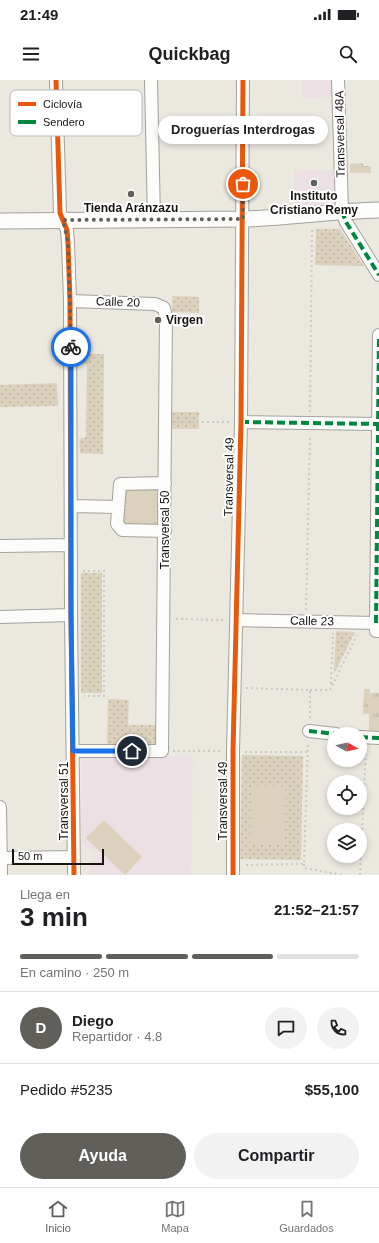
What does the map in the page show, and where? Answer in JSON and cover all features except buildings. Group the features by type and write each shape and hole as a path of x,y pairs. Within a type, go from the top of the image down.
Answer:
{"street":[{"name":"Transversal 51","path":"56,80 56,90"},
{"path":"151,80 154,219"},
{"name":"Transversal 49","path":"233,870 234,688 243,219 243,80"},
{"name":"Transversal 48A","path":"338,80 342,211"},
{"name":"Transversal 51","path":"58,136 60,213 68,243 70,301 74,875"},
{"path":"0,221 284,218 342,211 379,210"},
{"path":"342,211 346,222 379,275"},
{"name":"Calle 20","path":"70,301 151,303 164,308"},
{"name":"Transversal 50","path":"73,751 162,751 166,422 166,317 164,308"},
{"path":"378,627 379,335"},
{"path":"240,422 378,424"},
{"path":"165,484 122,483 119,487 117,524 120,529 165,531"},
{"path":"72,506 118,507"},
{"path":"0,546 71,545"},
{"path":"0,617 71,615"},
{"name":"Calle 23","path":"236,620 363,622 378,627"},
{"path":"309,731 327,733"},
{"path":"367,737 379,738"},
{"path":"0,807 2,875"},
{"path":"1,858 74,857"}],"path":[{"path":"166,422 240,422"},
{"path":"71,571 104,571 104,696 72,696"},
{"path":"164,619 236,620"},
{"path":"331,688 333,621"},
{"path":"234,688 330,690 363,622"},
{"path":"310,690 304,868 344,875"},
{"path":"360,875 362,767"},
{"path":"233,870 304,864"}],"shaded area":[{"path":"302,80 331,80 332,97 302,98"},
{"name":"Instituto Cristiano Remy","path":"334,170 335,203 295,207 294,171"},
{"path":"193,756 191,875 89,875 90,864 97,854 82,843 81,757"}],"green space":[{"path":"363,163 363,166 371,166 371,173 350,173 350,164"},
{"path":"316,229 340,229 364,266 315,265"},
{"path":"172,296 199,297 199,313 172,312"},
{"path":"79,354 104,354 103,454 80,453 79,439 86,437 87,364 79,362"},
{"path":"57,383 58,406 0,407 0,385"},
{"path":"172,412 199,412 199,429 172,429"},
{"path":"123,485 161,486 161,527 122,526"},
{"path":"127,492 155,492 154,523 126,522"},
{"path":"81,573 102,573 102,693 81,693"},
{"path":"336,631 355,632 334,674"},
{"path":"364,689 370,689 370,693 379,693 379,733 369,733 369,714 363,714"},
{"path":"108,699 129,700 128,725 156,725 156,746 107,745"},
{"path":"242,755 303,756 301,860 240,859"},
{"path":"251,786 286,786 285,844 250,844"},
{"path":"104,820 142,857 125,875 86,838"}],"marked path":[{"path":"342,211 346,222 379,275"},
{"path":"376,623 379,335"},
{"path":"241,422 379,424"},
{"path":"309,731 327,733"},
{"path":"367,737 379,738"}],"cycle path":[{"path":"56,80 56,90"},
{"path":"233,875 233,751 241,422 243,80"},
{"path":"58,136 60,213 67,230 70,301 74,875"}],"way so far":[{"path":"71,347 68,243 67,230 63,220 243,219 243,184"}],"place":[{"name":"Instituto Cristiano Remy","path":"314,183"},
{"name":"Droguerías Interdrogas","path":"243,184"},
{"name":"Tienda Aránzazu","path":"131,194"},
{"name":"Virgen","path":"158,320"}],"route":[{"path":"71,347 71,615 73,751 132,751"}]}
